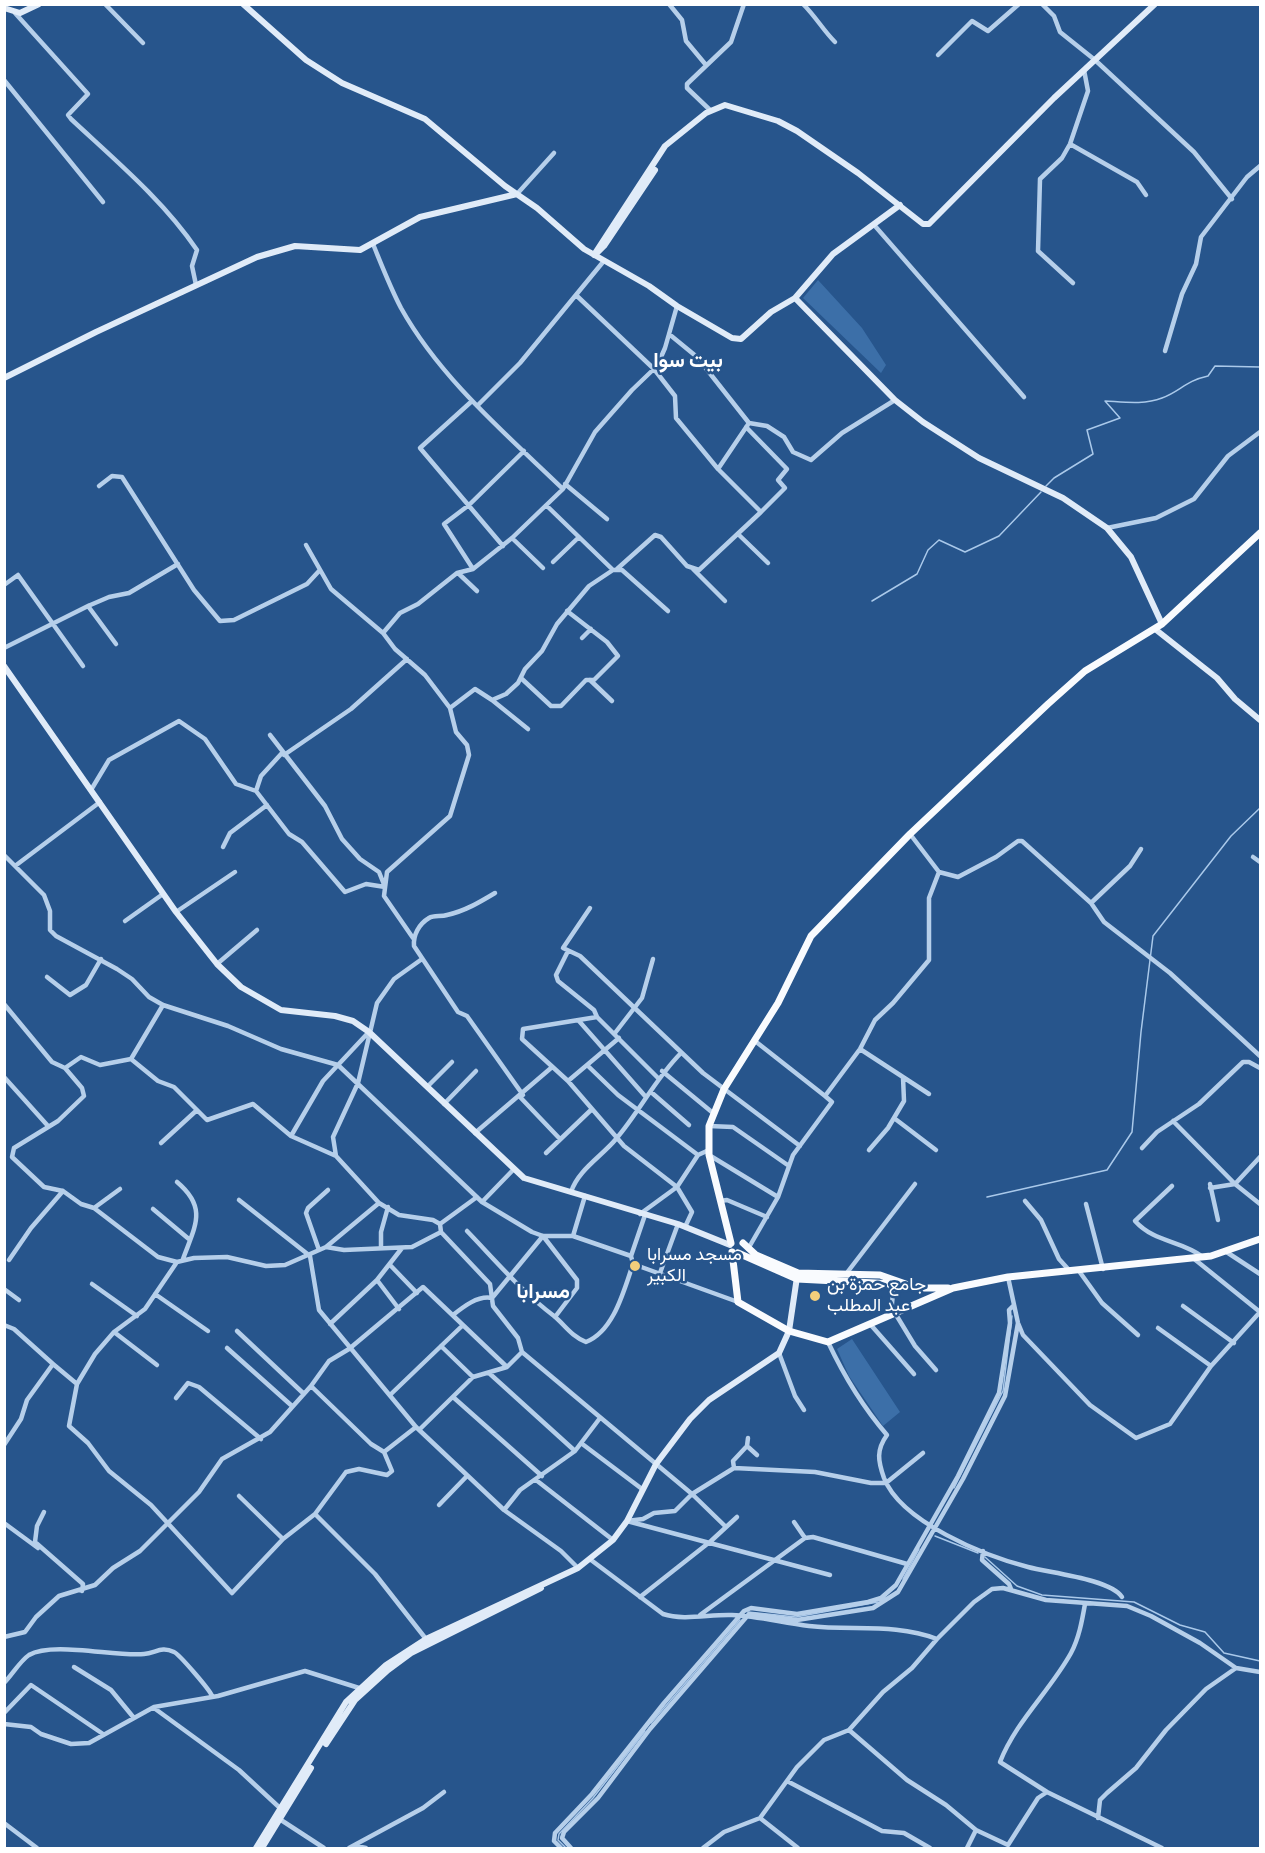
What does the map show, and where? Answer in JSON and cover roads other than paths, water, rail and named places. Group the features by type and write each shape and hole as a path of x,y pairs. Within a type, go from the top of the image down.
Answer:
{"main road":[{"path":"953,1288 828,1342 789,1331 738,1302 733,1248 709,1153 709,1126 713,1113 724,1089 755,1041 819,926 910,834 1085,671 1162,624 1260,533"},
{"path":"733,1248 798,1276 903,1284 929,1289 953,1288 1008,1277 1203,1257 1260,1239"},
{"path":"733,1248 737,1240 743,1243 748,1250 798,1276 880,1275 903,1284"},
{"path":"733,1248 743,1250 743,1243"}],"street":[{"path":"15,13 39,4"},
{"path":"105,4 143,44"},
{"path":"243,4 306,60 342,83 425,118 603,262 649,286 676,306 736,340 748,333 771,312 795,298 826,260 875,226 900,205"},
{"path":"669,4 682,20 686,41 706,65"},
{"path":"710,110 687,88 706,65 731,42 744,4"},
{"path":"804,4 817,18 822,29 836,42"},
{"path":"938,55 972,21 988,31 1019,4"},
{"path":"1042,4 1054,16 1060,32 1095,60 1194,152 1232,198"},
{"path":"594,255 604,246 651,178 657,161 670,142 710,110 720,106 731,106 788,126 900,205 923,224 929,224 1084,70 1155,4"},
{"path":"4,8 15,13 88,94 68,115 71,119 159,204 181,227 197,250 192,266 196,285"},
{"path":"1073,284 1038,251 1040,179 1062,158 1070,144 1088,91 1084,70"},
{"path":"4,80 103,202"},
{"path":"1070,144 1137,182 1146,195"},
{"path":"4,378 96,332 257,257 295,246 350,250 373,244 420,217 517,194 554,153"},
{"path":"1165,351 1182,294 1196,264 1201,237 1247,177 1260,166"},
{"path":"875,226 1024,397"},
{"path":"373,244 385,276 405,315 472,401 564,486 607,519"},
{"path":"477,406 520,363 603,262"},
{"path":"577,296 654,369 675,396 676,417 718,469 761,512"},
{"path":"795,298 895,400 970,453 1063,498 1107,528 1131,557 1162,624"},
{"path":"383,633 400,614 458,573 473,569 547,506 564,486 595,432 654,369 669,334 676,306"},
{"path":"669,334 697,357 747,425 787,469 778,480 785,488 703,567 692,569"},
{"path":"747,425 767,426 784,437 793,452 811,460 842,433 895,400"},
{"path":"472,401 420,448 502,546"},
{"path":"718,469 747,425"},
{"path":"1107,528 1156,518 1194,500 1228,456 1260,432"},
{"path":"473,569 444,524 469,505 524,451"},
{"path":"99,486 112,476 122,477 194,590 220,621 234,620 307,585 319,571"},
{"path":"547,506 615,569 668,611"},
{"path":"738,534 768,563"},
{"path":"492,700 506,694 522,679 525,669 542,651 567,611 589,586 615,569 655,535 661,537 725,601"},
{"path":"553,562 579,537"},
{"path":"512,538 543,568"},
{"path":"306,544 331,589 383,633 406,659 425,675 450,708 456,732 467,745 469,754 450,816 387,872 384,896 413,938 414,946 458,1012 467,1016 521,1096 560,1139"},
{"path":"4,648 88,606 109,597 129,593 178,564"},
{"path":"458,573 477,591"},
{"path":"4,585 18,575 83,666"},
{"path":"88,606 116,644"},
{"path":"522,679 551,706 561,705 586,681 594,680 618,656 607,642 567,611"},
{"path":"582,638 591,629"},
{"path":"1155,629 1217,678 1235,699 1260,720"},
{"path":"256,791 261,776 283,754 351,709 406,659"},
{"path":"4,666 176,912 217,964 241,987 281,1010 335,1016 353,1022 369,1032 513,1170 535,1184 571,1192 678,1224 733,1248"},
{"path":"590,680 612,701"},
{"path":"450,708 476,689 528,729"},
{"path":"91,790 109,760 179,722 205,739 236,784 256,791 289,834 302,842 345,892 366,884 385,887"},
{"path":"270,735 325,806 342,839 360,859 379,872 385,887"},
{"path":"15,866 99,802"},
{"path":"223,847 230,833 267,805"},
{"path":"910,834 939,872 958,877 996,857 1018,841 1022,841 1091,903 1104,922 1170,973 1260,1056"},
{"path":"1091,903 1130,866 1141,849"},
{"path":"4,855 44,894 50,911 50,930 101,958 132,979 149,997 163,1005 228,1026 281,1049 338,1065 482,1202 532,1232 543,1236 573,1236 631,1256"},
{"path":"1253,857 1260,862"},
{"path":"176,912 235,872"},
{"path":"825,1096 860,1049 875,1020 893,1003 929,960 929,898 939,872"},
{"path":"413,938 421,925 430,917 446,915 475,906 495,893"},
{"path":"125,921 164,894"},
{"path":"590,908 563,945 568,951 580,956 681,1053 724,1089 800,1146"},
{"path":"217,964 257,930"},
{"path":"568,951 556,975 558,981 594,1010 597,1017 658,1078"},
{"path":"47,977 70,995 86,985 101,958"},
{"path":"615,1033 636,1009 647,986 653,958"},
{"path":"336,1156 333,1137 358,1083 369,1032 384,989 422,959"},
{"path":"4,1004 52,1062 65,1068 82,1088 84,1095 58,1121 14,1148 12,1157 44,1187 63,1191 81,1204 94,1208 158,1257 180,1260 227,1257 266,1266 285,1265 310,1256 326,1247 379,1203"},
{"path":"65,1068 81,1057 100,1065 132,1059 163,1005"},
{"path":"597,1017 523,1029 522,1039 551,1068 568,1081 624,1146 677,1187 692,1212 686,1227"},
{"path":"579,1021 645,1096"},
{"path":"291,1136 323,1081 369,1032"},
{"path":"568,1081 619,1038"},
{"path":"748,1250 778,1197 789,1166 800,1146 832,1102 755,1041"},
{"path":"860,1049 929,1094"},
{"path":"571,1192 574,1182 618,1137 645,1096 651,1092 662,1071 681,1053"},
{"path":"132,1059 158,1081 174,1086 207,1120 253,1104 291,1136 336,1156 379,1203 399,1215 433,1220 440,1224"},
{"path":"427,1087 452,1062"},
{"path":"1142,1148 1157,1132 1199,1104 1243,1062 1249,1062 1260,1068"},
{"path":"587,1065 636,1110 698,1155 709,1153 778,1197"},
{"path":"475,1133 551,1068"},
{"path":"444,1104 477,1071"},
{"path":"662,1071 713,1113"},
{"path":"4,1077 48,1126"},
{"path":"869,1150 904,1101 903,1077"},
{"path":"651,1092 689,1125"},
{"path":"546,1153 592,1109"},
{"path":"161,1143 197,1110"},
{"path":"894,1118 936,1150"},
{"path":"1173,1121 1235,1184 1260,1204"},
{"path":"709,1126 733,1127 789,1166"},
{"path":"467,1231 540,1308 555,1317 574,1337 586,1342 595,1339 618,1305 633,1264 631,1256 643,1215 677,1187 698,1155"},
{"path":"1218,1220 1210,1186 1235,1184 1260,1157"},
{"path":"482,1202 513,1170"},
{"path":"177,1182 197,1207 198,1215 190,1240 180,1260 137,1316 114,1332 94,1354 77,1383 69,1426 88,1443 109,1471 151,1505 232,1593 283,1539 315,1514 346,1472 359,1469 387,1475 392,1471 384,1452 371,1444 311,1386"},
{"path":"845,1275 915,1184"},
{"path":"1172,1185 1135,1221 1152,1237 1195,1251 1203,1257"},
{"path":"94,1208 120,1189"},
{"path":"319,1250 306,1213 308,1208 328,1190"},
{"path":"9,1260 31,1228 63,1191"},
{"path":"440,1224 477,1197"},
{"path":"573,1236 585,1197"},
{"path":"239,1200 310,1256 319,1310 417,1428 504,1510 561,1551 578,1569"},
{"path":"720,1201 727,1200 767,1216"},
{"path":"1025,1201 1041,1220 1059,1259 1071,1272"},
{"path":"1086,1204 1103,1269"},
{"path":"381,1248 381,1232 388,1207"},
{"path":"153,1209 190,1240"},
{"path":"440,1224 441,1232 490,1284 493,1306 518,1338 522,1352 692,1494 726,1527"},
{"path":"660,1273 678,1224"},
{"path":"326,1247 344,1250 412,1247 441,1232"},
{"path":"492,1298 543,1236"},
{"path":"543,1236 577,1280 577,1288 555,1317"},
{"path":"330,1324 391,1266 402,1248"},
{"path":"1225,1251 1260,1274"},
{"path":"1008,1277 1017,1323 1023,1335 1090,1405 1136,1437 1170,1424 1211,1366 1260,1312 1193,1258"},
{"path":"633,1264 738,1302"},
{"path":"391,1266 417,1293"},
{"path":"1079,1271 1102,1303 1137,1335"},
{"path":"256,1848 346,1702 359,1688 386,1665 426,1639 578,1569 613,1540 627,1521 656,1464 690,1419 709,1400 779,1353 789,1331 798,1276"},
{"path":"377,1280 399,1309"},
{"path":"887,1283 893,1293 893,1314 915,1347 936,1370"},
{"path":"92,1284 137,1316"},
{"path":"4,1637 25,1632 36,1617 59,1596 82,1591 95,1585 168,1525 183,1505 199,1492 222,1459 261,1439 311,1386 329,1361 350,1349 423,1287 507,1367"},
{"path":"4,1290 19,1300"},
{"path":"155,1294 208,1331"},
{"path":"453,1315 473,1302 486,1297 492,1298"},
{"path":"571,1848 563,1841 562,1835 598,1798 648,1727 747,1616 752,1613 797,1620 879,1606 894,1596 903,1586 999,1393 1010,1323 1009,1310 1014,1305"},
{"path":"1184,1306 1234,1343"},
{"path":"561,1848 554,1841 555,1833 592,1794 740,1616 751,1608 797,1614 875,1600 896,1585 963,1479 1005,1396 1017,1323"},
{"path":"870,1324 914,1374"},
{"path":"4,1325 14,1329 77,1383"},
{"path":"390,1395 463,1325"},
{"path":"1158,1328 1211,1366"},
{"path":"237,1331 304,1394"},
{"path":"114,1332 157,1365"},
{"path":"828,1342 842,1373 867,1412 887,1435 879,1452 886,1483 909,1511 932,1526 983,1551 1025,1567 1109,1586 1122,1597"},
{"path":"441,1346 473,1377"},
{"path":"227,1347 292,1406"},
{"path":"384,1452 417,1428 473,1377 507,1367 522,1352"},
{"path":"779,1353 795,1396 804,1410"},
{"path":"4,1445 27,1400 53,1364"},
{"path":"489,1373 574,1450"},
{"path":"176,1398 188,1383 199,1387 261,1439"},
{"path":"453,1397 542,1476"},
{"path":"504,1510 520,1490 542,1476 574,1450 600,1418"},
{"path":"4,1432 10,1437"},
{"path":"734,1468 734,1461 747,1446 748,1438"},
{"path":"581,1443 642,1489"},
{"path":"747,1446 757,1455"},
{"path":"627,1521 643,1519 654,1513 675,1511 692,1494 734,1468 815,1472 886,1483 923,1453"},
{"path":"439,1505 467,1476"},
{"path":"536,1480 613,1540"},
{"path":"239,1496 283,1539"},
{"path":"40,1549 35,1542 37,1526 44,1512"},
{"path":"315,1514 375,1574 426,1639"},
{"path":"640,1597 711,1542 737,1517"},
{"path":"627,1521 830,1575"},
{"path":"4,1522 75,1576 83,1584 82,1591"},
{"path":"794,1522 805,1538"},
{"path":"700,1615 805,1538 813,1537 908,1564"},
{"path":"983,1551 982,1560 1009,1584 1011,1589"},
{"path":"591,1560 663,1614 675,1618 700,1615 747,1616 811,1626 904,1629 937,1639"},
{"path":"262,1848 348,1709 373,1683 411,1653 535,1593 544,1586"},
{"path":"703,1848 724,1832 760,1818 787,1781 824,1740 849,1730 883,1692 912,1668 974,1602 992,1589 1011,1589 1038,1599 1127,1606 1151,1616 1200,1643 1236,1668 1260,1672"},
{"path":"1085,1604 1080,1631 1071,1653 1017,1729 1000,1762 1047,1792 1162,1848"},
{"path":"4,1683 30,1655 49,1650 144,1654 162,1648 177,1653 195,1677 207,1685 213,1696"},
{"path":"74,1667 111,1690 134,1718"},
{"path":"1098,1818 1100,1800 1136,1768 1166,1730 1206,1689 1236,1668"},
{"path":"5,1724 31,1727 41,1734 71,1744 89,1743 154,1707 213,1696 305,1671 359,1688"},
{"path":"4,1713 31,1685 103,1734"},
{"path":"154,1707 239,1770 281,1809"},
{"path":"849,1730 907,1780 946,1805 976,1830 1008,1845 1038,1798 1047,1792"},
{"path":"787,1781 882,1831 904,1833 930,1848"},
{"path":"349,1848 423,1808 444,1792"},
{"path":"760,1818 798,1848"},
{"path":"281,1820 324,1848"},
{"path":"4,1823 37,1848"},
{"path":"967,1848 976,1830"},
{"path":"356,1845 366,1848"}],"waterway":[{"path":"1046,486 1054,478 1093,454 1087,430 1120,418 1105,401 1148,402 1155,400 1208,376 1215,366 1260,367"},
{"path":"872,601 917,574 928,550 939,540 965,552 999,536 1041,492"},
{"path":"987,1197 1107,1170 1132,1132 1153,936 1231,836 1260,808"},
{"path":"954,1488 1003,1391 1012,1316"},
{"path":"935,1536 978,1553"},
{"path":"903,1579 919,1549"},
{"path":"985,1557 1017,1586 1042,1595 1134,1602 1180,1625 1205,1632 1224,1653 1260,1661"},
{"path":"748,1612 796,1617 878,1602"},
{"path":"651,1723 740,1620"},
{"path":"566,1848 558,1840 559,1834 593,1798 645,1731"}],"place":[{"name":"مسجد مسرابا الكبير","path":"635,1266"},
{"name":"جامع حمزة بن عبد المطلب","path":"815,1296"}],"district":[{"name":"بيت سوا","path":"688,362"},
{"name":"مسرابا","path":"543,1293"}]}
